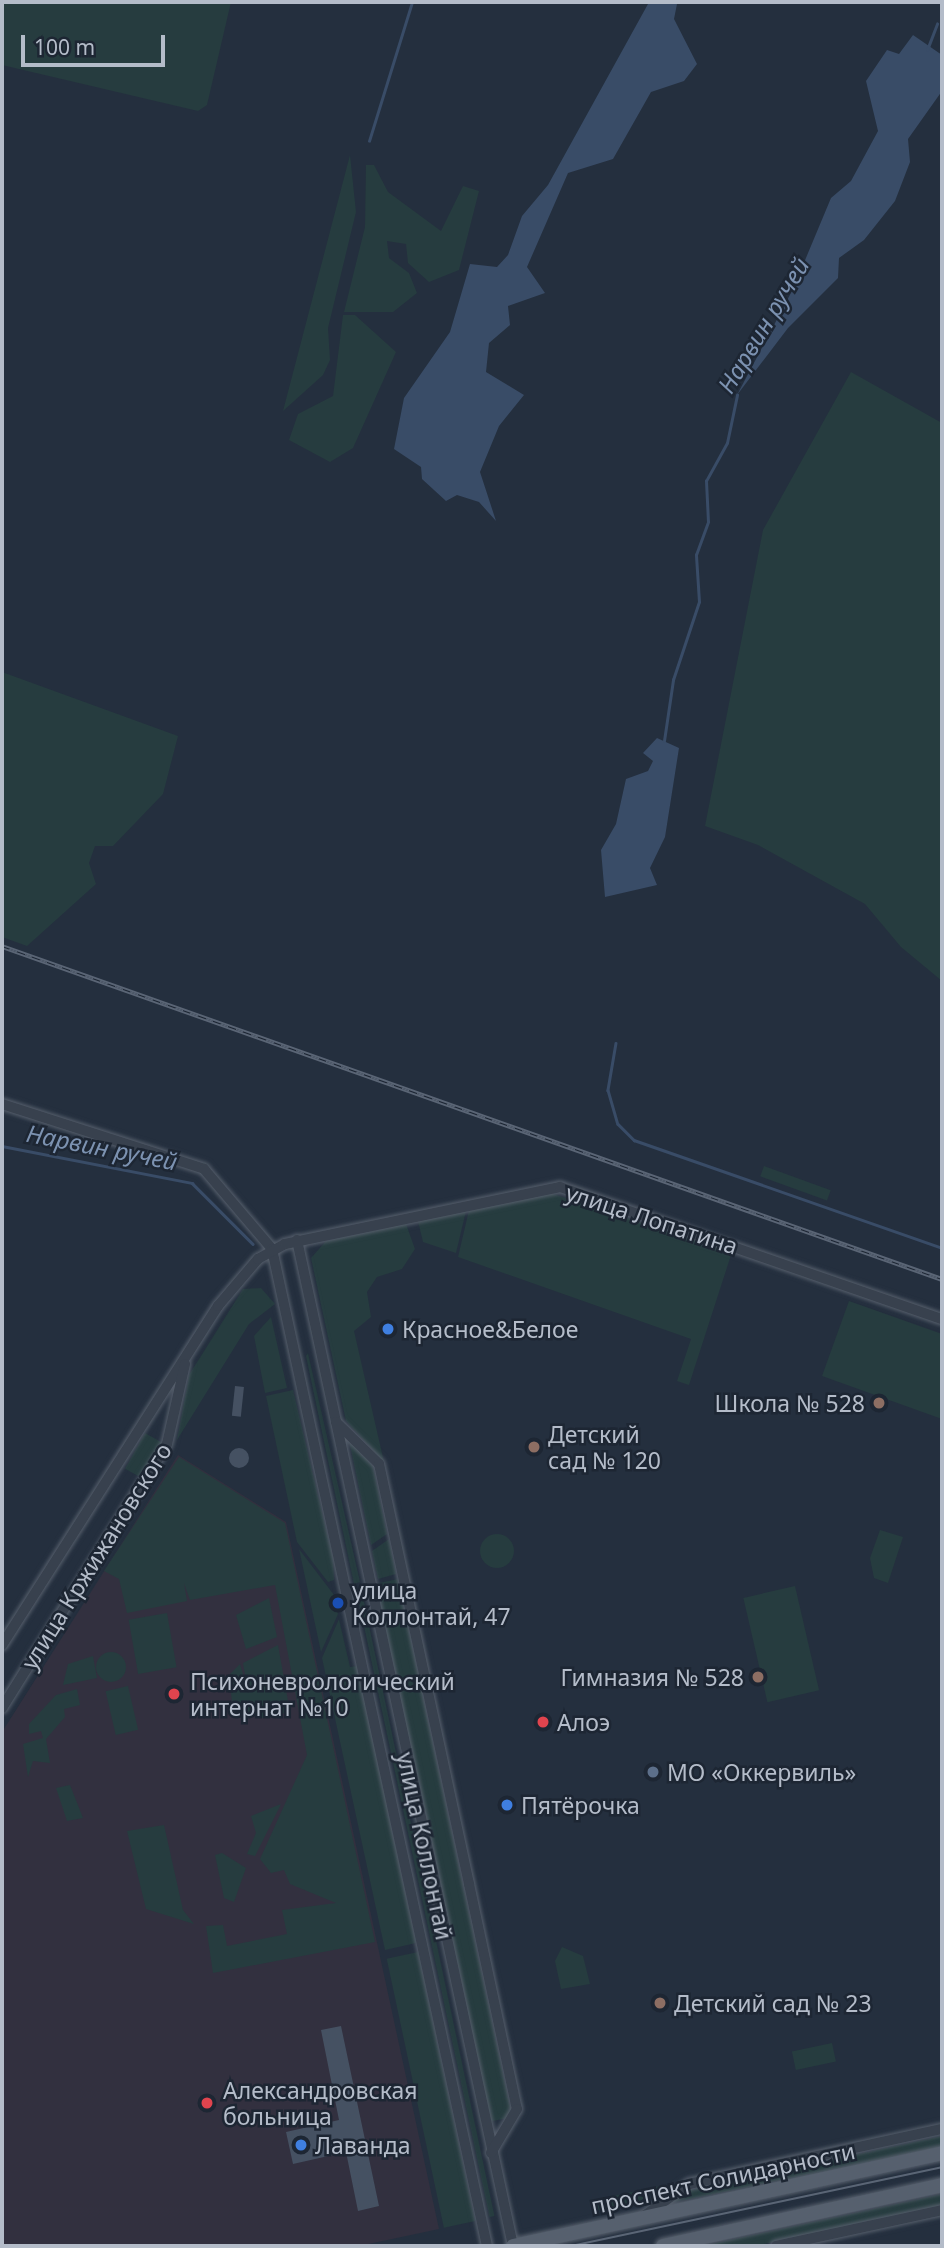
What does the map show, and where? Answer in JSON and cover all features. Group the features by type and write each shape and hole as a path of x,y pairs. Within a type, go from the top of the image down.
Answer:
{"main road":[{"name":"проспект Солидарности","path":"513,2246 942,2153"},
{"path":"663,2246 942,2185"}],"street":[{"path":"2,1104 204,1169 272,1249"},
{"name":"улица Лопатина","path":"272,1249 297,1240 560,1187 942,1319"},
{"name":"улица Коллонтай","path":"297,1240 513,2246"},
{"name":"улица Кржижановского","path":"2,1645 164,1388 187,1358 238,1278 272,1249"},
{"name":"улица Коллонтай","path":"272,1249 486,2246"},
{"name":"улица Кржижановского","path":"2,1708 166,1444 187,1358"},
{"path":"164,1388 177,1395"},
{"path":"336,1422 379,1464 484,1950 517,2109 491,2153"},
{"path":"639,2220 689,2184 942,2129"},
{"path":"776,2246 942,2210"}],"shaded area":[{"path":"178,1455 286,1522 439,2229 359,2246 2,2246 2,1732"}],"green space":[{"path":"2,2 231,2 207,105 198,111 2,65"},
{"path":"350,155 356,212 328,328 330,360 323,375 283,411"},
{"path":"366,165 374,165 388,192 441,231 463,186 479,191 459,270 429,282 408,263 406,244 387,241 389,258 409,273 417,293 393,312 344,312 365,227"},
{"path":"343,315 355,315 396,352 353,448 330,462 289,440 298,414 333,396"},
{"path":"851,372 942,423 942,981 901,947 865,904 758,845 705,826 763,530"},
{"path":"2,672 178,736 163,794 113,846 95,846 89,863 96,884 27,946 2,937"},
{"path":"764,1166 831,1190 827,1201 760,1176"},
{"path":"550,1193 732,1252 689,1385 677,1381 691,1339 458,1257 469,1210"},
{"path":"466,1211 456,1253 423,1242 418,1221"},
{"path":"406,1224 415,1249 402,1269 377,1277 367,1292 371,1317 354,1331 384,1462 346,1421 311,1258 326,1241"},
{"path":"261,1288 275,1304 249,1324 177,1440 189,1375 243,1289"},
{"path":"849,1301 942,1334 942,1419 822,1376"},
{"path":"271,1317 287,1388 265,1393 254,1336"},
{"path":"308,1353 360,1582 354,1584 306,1356"},
{"path":"293,1390 333,1558 334,1580 328,1582 297,1542 266,1396"},
{"path":"145,1433 163,1443 143,1479 125,1469"},
{"path":"349,1440 373,1466 387,1534 371,1545"},
{"path":"179,1457 285,1523 375,1942 213,1973 206,1926 223,1925 227,1946 287,1934 282,1910 336,1903 290,1884 284,1870 271,1873 260,1859 307,1755 275,1585 190,1600 184,1583 187,1601 127,1613 119,1579 104,1571"},
{"path":"880,1530 903,1537 888,1583 874,1578 870,1558"},
{"path":"497,1534 509,1539 514,1551 509,1563 497,1568 485,1563 480,1551 485,1539"},
{"path":"389,1539 396,1574 378,1579 372,1551"},
{"path":"299,1549 334,1595 338,1614 321,1652"},
{"path":"398,1579 512,2117 490,2122 376,1584"},
{"path":"795,1586 819,1690 767,1702 743,1598"},
{"path":"361,1588 494,2216 490,2217 356,1589"},
{"path":"269,1598 277,1637 246,1649 236,1615"},
{"path":"167,1613 177,1667 138,1674 129,1620"},
{"path":"339,1619 350,1667 357,1666 416,1943 385,1950 322,1658"},
{"path":"278,1645 290,1712 262,1718 233,1711 229,1675 240,1664 247,1687 243,1663"},
{"path":"111,1652 122,1656 126,1667 122,1678 111,1682 100,1678 96,1667 100,1656"},
{"path":"93,1656 97,1678 63,1685 68,1664"},
{"path":"128,1686 138,1730 116,1735 106,1691"},
{"path":"77,1689 80,1705 64,1709 65,1717 46,1739 50,1763 33,1761 28,1777 23,1744 43,1738 41,1731 29,1734 29,1724 56,1695"},
{"path":"70,1785 83,1818 67,1821 56,1788"},
{"path":"281,1804 255,1856 247,1854 256,1833 251,1816"},
{"path":"164,1825 183,1910 194,1924 146,1909 127,1831"},
{"path":"222,1853 246,1868 234,1902 224,1898 215,1855"},
{"path":"562,1947 583,1956 590,1984 561,1989 555,1961"},
{"path":"418,1952 475,2221 444,2228 387,1959"},
{"path":"832,2043 836,2062 796,2070 792,2052"},
{"path":"942,2136 942,2147 670,2203 682,2192"},
{"path":"660,2186 643,2201 596,2211 594,2200"},
{"path":"942,2194 942,2205 755,2246 702,2246"}],"water":[{"path":"648,4 677,4 674,19 697,64 684,81 651,92 613,159 568,173 527,267 545,293 508,306 510,325 489,343 486,372 524,395 499,426 480,472 496,521 479,502 457,495 446,501 422,479 421,467 394,449 404,398 450,332 470,264 497,267 508,255 522,216 548,185"},
{"path":"913,35 942,55 942,91 908,139 910,162 895,201 864,240 839,258 838,278 788,328 737,395 793,289 831,198 851,181 878,131 866,81 887,50 899,54"},
{"path":"657,738 679,748 665,837 650,868 657,885 605,897 601,850 616,824 626,779 648,771 653,761 643,753"}],"building":[{"path":"235,1386 244,1387 241,1417 232,1416"},
{"path":"239,1448 246,1451 249,1458 246,1465 239,1468 232,1465 229,1458 232,1451"},
{"path":"341,2026 379,2206 358,2211 346,2152 293,2164 286,2132 339,2120 321,2030"}],"waterway":[{"path":"369,141 412,2"},
{"name":"Нарвин ручей","path":"927,50 937,24"},
{"name":"Нарвин ручей","path":"664,741 673,680 699,602 696,555 708,522 706,481 727,443 737,395"},
{"path":"616,1043 608,1090 618,1124 634,1140 942,1248"},
{"name":"Нарвин ручей","path":"2,1146 192,1183 253,1244"}],"tram line":[{"path":"571,2246 942,2167"}],"railway":[{"path":"2,946 942,1279"}],"place":[{"name":"Красное&Белое","path":"388,1329"},
{"name":"Школа № 528","path":"879,1403"},
{"name":"Детский сад № 120","path":"534,1447"},
{"name":"улица Коллонтай, 47","path":"338,1603"},
{"name":"Гимназия № 528","path":"758,1677"},
{"name":"Психоневрологический интернат №10","path":"174,1694"},
{"name":"Алоэ","path":"543,1722"},
{"name":"МО «Оккервиль»","path":"653,1772"},
{"name":"Пятёрочка","path":"507,1805"},
{"name":"Детский сад № 23","path":"660,2003"},
{"name":"Александровская больница","path":"207,2103"},
{"name":"Лаванда","path":"301,2145"}]}
